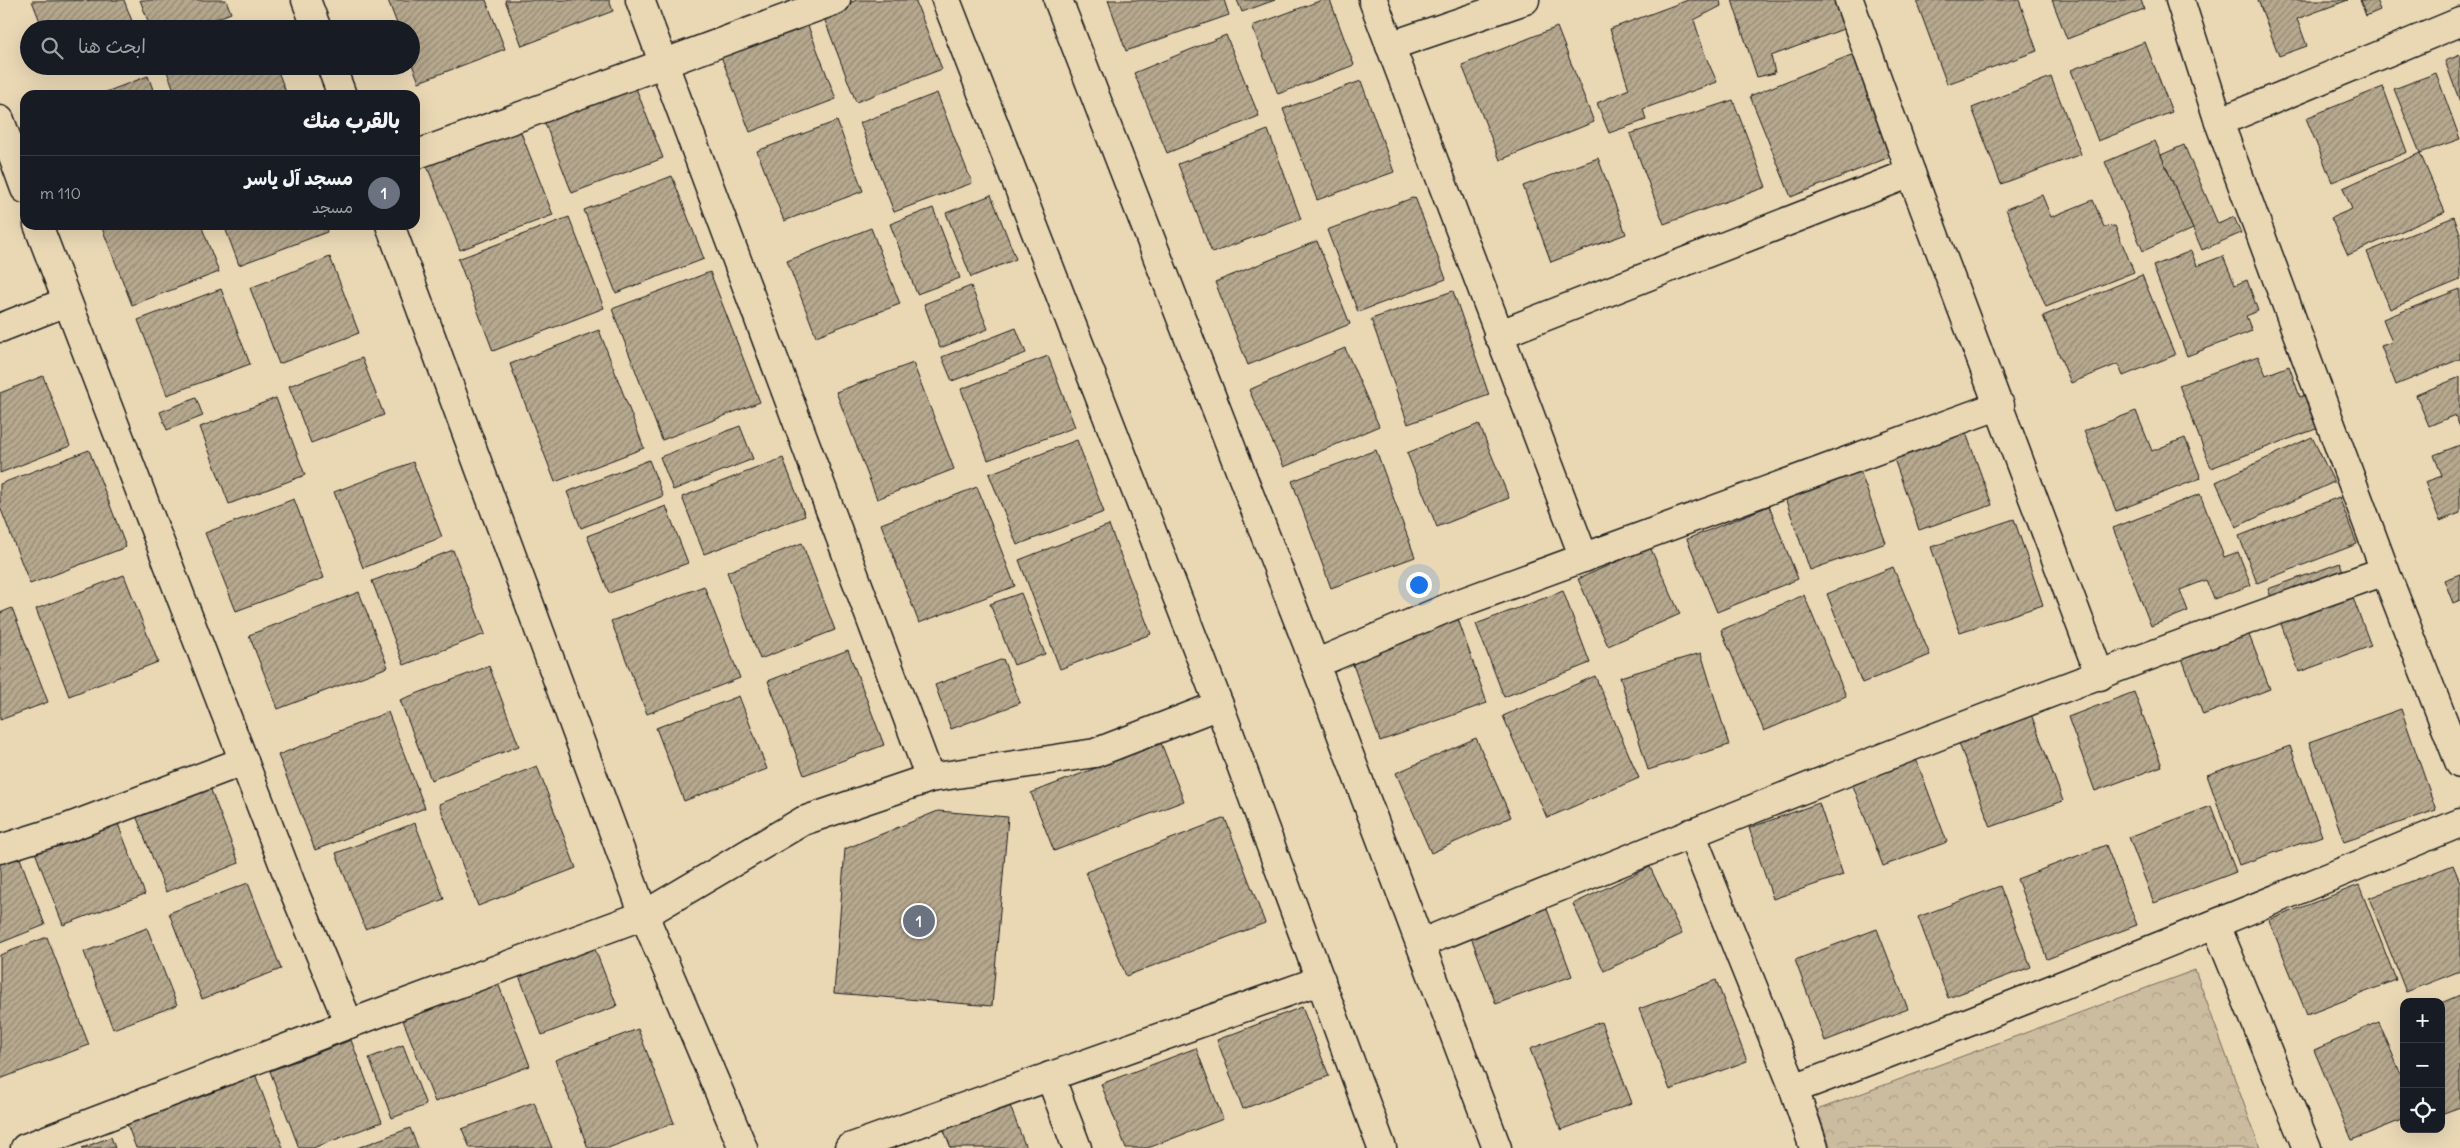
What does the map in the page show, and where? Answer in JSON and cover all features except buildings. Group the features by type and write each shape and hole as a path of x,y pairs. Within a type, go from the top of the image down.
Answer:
{"street":[{"path":"306,0 314,20"},
{"path":"640,0 665,62 828,508 930,778"},
{"path":"420,153 836,0"},
{"path":"946,0 1219,705 1382,1148"},
{"path":"1058,0 1422,943 1497,1148"},
{"path":"1372,0 1584,558"},
{"path":"1390,46 1524,0"},
{"path":"1849,0 1911,173 2000,404 2100,676"},
{"path":"2180,0 2219,122 2385,571 2460,764"},
{"path":"2219,122 2460,22"},
{"path":"334,75 340,90"},
{"path":"0,120 20,175"},
{"path":"1498,335 1911,173"},
{"path":"40,230 244,762 349,1024"},
{"path":"392,230 644,915 743,1148"},
{"path":"0,328 66,302"},
{"path":"1315,664 1452,606 2000,404"},
{"path":"1422,943 1691,833 2253,617 2385,571"},
{"path":"25,1148 349,1024 644,915 803,821 930,778 1095,753 1219,705"},
{"path":"0,849 67,828 244,762"},
{"path":"1794,1089 1990,1016 2216,925 2460,823"},
{"path":"1691,833 1794,1089 1814,1148"},
{"path":"2216,925 2307,1148"},
{"path":"849,1148 1320,980"},
{"path":"1050,1076 1077,1148"}],"green space":[{"path":"2195,970 2260,1148 1831,1148 1817,1110"}],"place":[{"name":"مسجد آل ياسر","path":"919,921"}]}
